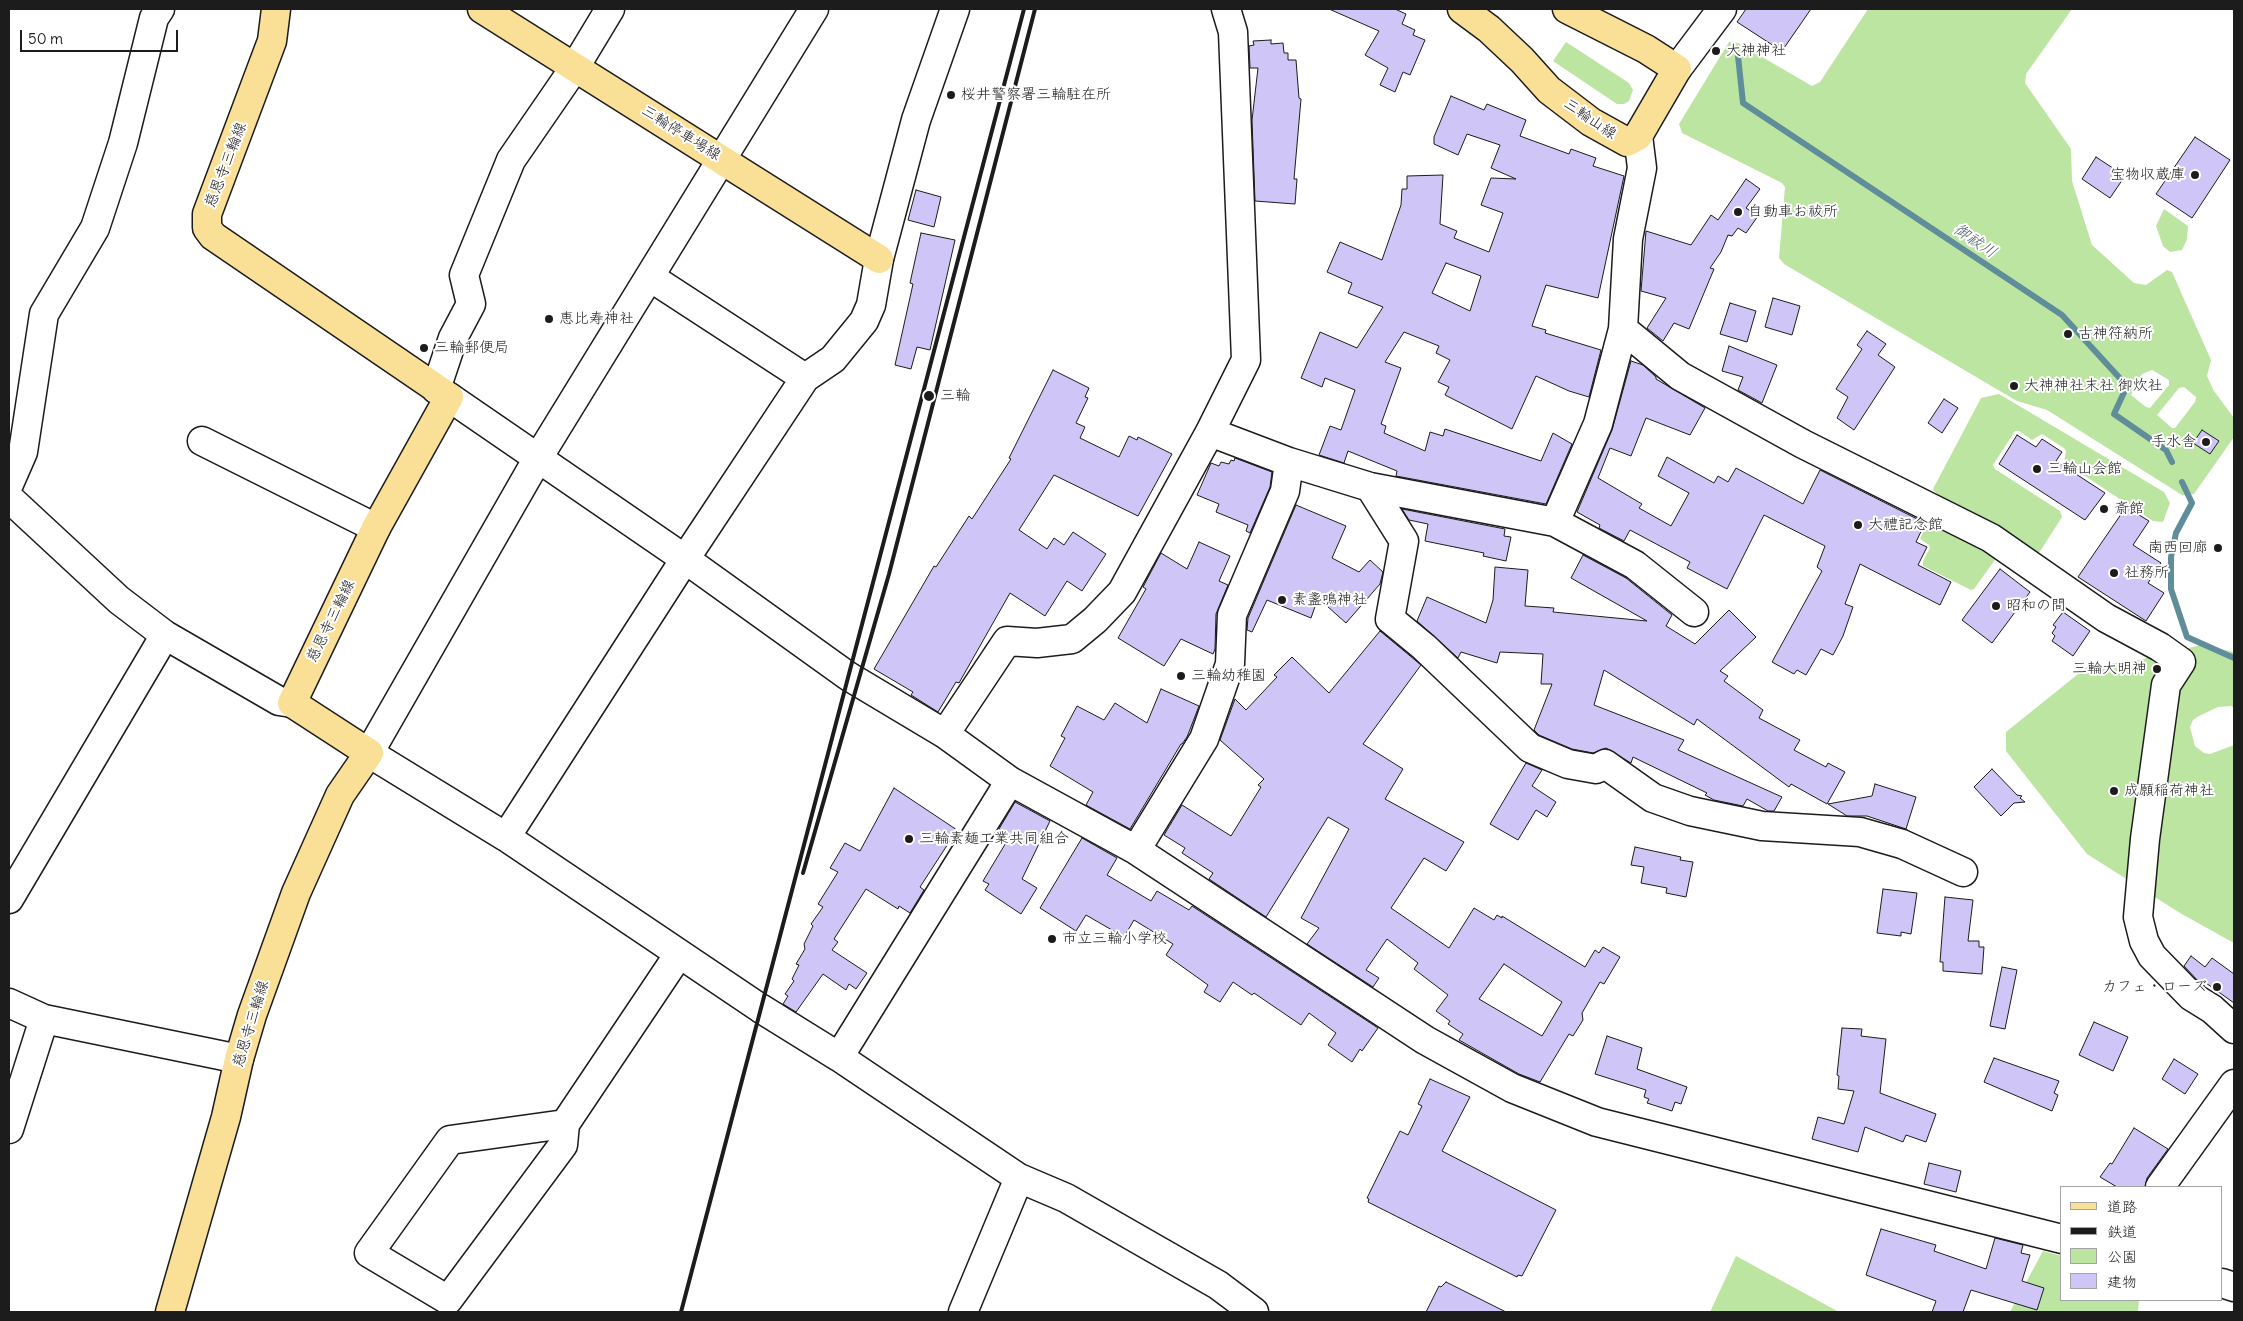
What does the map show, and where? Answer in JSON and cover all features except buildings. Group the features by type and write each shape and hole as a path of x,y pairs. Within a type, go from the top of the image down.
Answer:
{"main road":[{"name":"慈恩寺三輪線","path":"276,9 272,41 207,214 207,228 213,236 442,393 292,703"},
{"name":"三輪停車場線","path":"482,9 879,259"},
{"name":"三輪山線","path":"1462,9 1489,29 1522,60 1549,90 1591,122 1627,142 1638,136 1677,69"},
{"path":"1567,9 1646,50 1677,69"},
{"path":"292,703 369,753"},
{"name":"慈恩寺三輪線","path":"170,1312 226,1118 239,1060 252,1015 296,892 340,795 369,753"}],"street":[{"path":"9,484 23,452 44,314 95,228 123,143 154,18 160,9"},
{"path":"610,9 575,67 511,160 485,219 464,275 472,304 453,338 442,393 685,559 848,676 944,734 1010,781 1136,850 1425,1040 1512,1088 1597,1122 2060,1238"},
{"path":"814,9 538,458 369,753 506,837 679,954 839,1057 1019,1178 1066,1198 1201,1275 1254,1312"},
{"path":"506,837 685,559 805,378 833,359 864,321 871,305 879,259 916,120 955,9"},
{"path":"944,734 1007,641 1037,643 1072,638 1095,620 1122,592 1210,432 1246,360 1232,32 1226,9"},
{"path":"1677,69 1722,9"},
{"path":"1555,522 1598,424 1623,330 1628,238 1642,168 1638,136"},
{"path":"650,277 805,378"},
{"path":"1623,330 1680,376 1803,444 1991,538 2106,618 2160,647 2181,662 2166,684 2145,839 2138,917 2144,941 2152,956 2192,996 2212,1009 2234,1029"},
{"path":"1210,432 1289,462 1370,487 1555,522 1635,566 1694,612"},
{"path":"202,441 376,528"},
{"path":"1136,850 1204,739 1230,664 1232,615 1285,491 1289,462"},
{"path":"1370,487 1404,541 1390,618 1424,647 1530,748 1568,764 1596,769 1605,764 1653,798 1690,811 1762,826 1860,832 1902,844 1963,872"},
{"path":"9,498 120,600 165,635 279,701 292,703"},
{"path":"9,899 165,635"},
{"path":"839,1057 1010,781"},
{"path":"565,1124 450,1140 368,1253 448,1300 562,1145 565,1124 679,954"},
{"path":"9,1003 44,1019 239,1060"},
{"path":"9,1129 44,1019"},
{"path":"2161,1186 2234,1084"},
{"path":"963,1312 1019,1178"}],"green space":[{"path":"1868,9 2072,9 2026,74 2025,83 2071,149 2072,181 2092,245 2134,283 2146,285 2167,270 2172,272 2211,360 2207,376 2214,391 2234,418 2234,437 2194,494 2182,495 2047,410 2017,401 1784,264 1779,258 1785,187 1782,183 1682,133 1679,124 1729,42 1738,43 1812,86 1820,82","holes":["2152,370 2169,380 2169,385 2150,408 2131,395 2142,374","2184,387 2196,397 2195,402 2175,428 2172,428 2157,415 2179,388"]},
{"path":"1566,42 1629,83 1633,90 1629,101 1624,104 1617,104 1553,61"},
{"path":"2164,209 2188,226 2187,239 2182,250 2170,252 2163,246 2156,226"},
{"path":"1999,394 2164,492 2170,503 2163,522 2153,521 2064,462 2066,451 2064,448 2042,434 2032,440 2019,431 2015,431 1993,465 1995,469 2060,511 2062,517 2039,553 2035,553 1945,501 1933,490 1934,487 1981,398"},
{"path":"1928,522 1932,522 1978,545 1997,557 1974,589 1971,590 1923,566 1923,561 1930,548 1929,545 1920,539"},
{"path":"2201,645 2234,652 2234,708 2231,706 2218,707 2193,720 2190,727 2195,746 2204,753 2210,754 2234,745 2234,943 2180,913 2087,854 2006,751 2006,732 2088,666 2134,661"},
{"path":"2043,1251 2060,1255 2060,1301 2139,1301 2138,1312 2010,1312"},
{"path":"1736,1256 1839,1312 1710,1312"}],"waterway":[{"name":"御祓川","path":"1738,56 1743,103 2062,315 2127,386 2114,414 2166,450 2172,462"},
{"name":"御祓川","path":"2182,482 2192,503 2176,533 2171,557 2171,589 2187,637 2234,658"}],"railway":[{"path":"681,1312 1024,9"},
{"path":"803,873 889,574 1035,9"}],"place":[{"name":"大神神社","path":"1716,51"},
{"name":"桜井警察署三輪駐在所","path":"951,95"},
{"name":"宝物収蔵庫","path":"2195,175"},
{"name":"自動車お祓所","path":"1738,212"},
{"name":"恵比寿神社","path":"549,319"},
{"name":"古神符納所","path":"2068,334"},
{"name":"三輪郵便局","path":"424,348"},
{"name":"大神神社末社 御炊社","path":"2014,386"},
{"name":"三輪","path":"929,396"},
{"name":"手水舎","path":"2206,442"},
{"name":"三輪山会館","path":"2037,469"},
{"name":"斎館","path":"2104,509"},
{"name":"大禮記念館","path":"1858,525"},
{"name":"南西回廊","path":"2218,548"},
{"name":"社務所","path":"2114,573"},
{"name":"素盞鳴神社","path":"1282,600"},
{"name":"昭和の間","path":"1996,606"},
{"name":"三輪大明神","path":"2157,669"},
{"name":"三輪幼稚園","path":"1181,676"},
{"name":"成願稲荷神社","path":"2114,791"},
{"name":"三輪素麺工業共同組合","path":"909,839"},
{"name":"市立三輪小学校","path":"1052,939"},
{"name":"カフェ・ローズ","path":"2217,987"}]}
